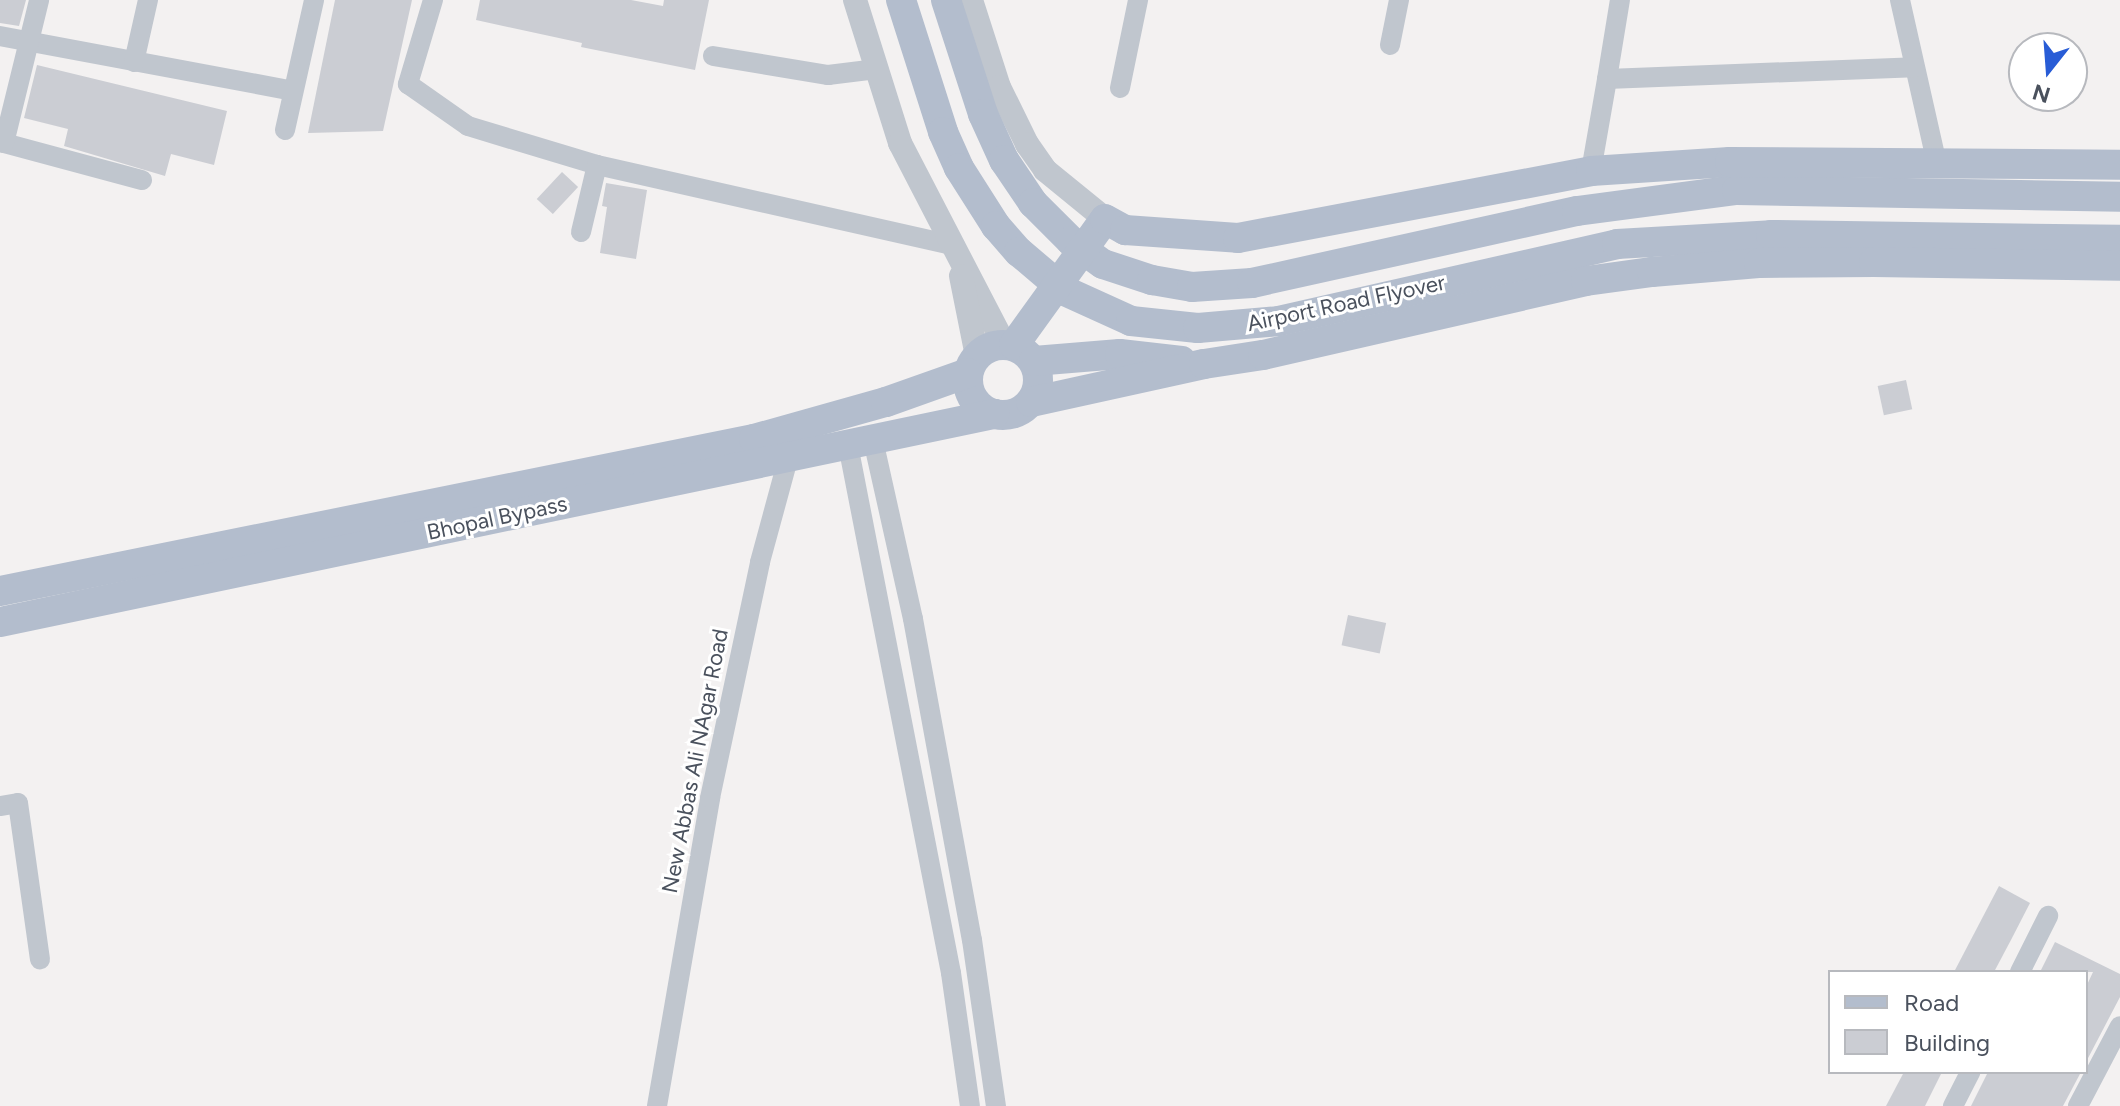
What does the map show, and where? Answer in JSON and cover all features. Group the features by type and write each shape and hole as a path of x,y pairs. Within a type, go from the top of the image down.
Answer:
{"main road":[{"name":"Airport Road Flyover","path":"901,0 943,132 959,168 996,226 1019,252 1056,285 1082,301 1131,321 1178,328 1254,325 1617,244 1771,235 1875,248"},
{"name":"Airport Road Flyover","path":"946,0 983,114 1004,160 1033,203 1071,241 1103,264 1152,280 1192,287 1252,283 1577,211 1737,190 1930,173"},
{"path":"2120,197 1930,173 1730,162 1591,171 1238,238 1115,224 1004,355 968,384 976,403 994,414 1014,414 1031,402 1204,364 1263,355 1586,281 1875,248 2120,240"},
{"path":"1930,173 2120,165"},
{"path":"1875,248 2120,266"},
{"name":"Bhopal Bypass","path":"0,622 791,442 1004,355 1120,354 1204,364"},
{"path":"1004,355 1039,382 1031,402"},
{"name":"Bhopal Bypass","path":"0,591 754,439 861,442 994,414"}],"street":[{"path":"39,0 2,143 142,180"},
{"path":"134,62 148,0"},
{"path":"285,130 314,0"},
{"path":"433,0 408,84 468,126 597,165 955,246"},
{"path":"855,0 900,143 955,246 1004,355"},
{"path":"971,0 999,87 1027,144 1045,170 1115,224"},
{"path":"1120,88 1138,0"},
{"path":"1390,45 1399,0"},
{"path":"1591,171 1620,0"},
{"path":"1900,0 1930,173"},
{"path":"0,36 293,91"},
{"path":"713,56 828,75 877,69"},
{"path":"1607,79 1914,67"},
{"path":"581,232 597,165"},
{"name":"New Abbas Ali NAgar Road","path":"657,1106 713,783 760,562 791,442"},
{"path":"861,442 951,973 970,1106"},
{"path":"861,442 913,619 972,940 996,1106"},
{"path":"0,806 18,803 40,959"},
{"path":"2021,970 2048,916"},
{"path":"2078,1106 2120,1026"},
{"path":"1953,1106 1969,1074"}],"building":[{"path":"0,0 26,0 19,26 0,23"},
{"path":"335,0 412,0 383,131 308,133"},
{"path":"480,0 631,0 663,6 664,0 709,0 695,70 581,47 582,43 476,20"},
{"path":"37,65 227,111 214,165 171,154 165,176 64,146 68,129 24,118"},
{"path":"562,172 578,187 553,214 537,199"},
{"path":"606,183 647,190 636,259 600,253 607,207 602,206"},
{"path":"1906,380 1912,409 1884,415 1878,386"},
{"path":"1348,615 1386,623 1380,653 1342,645"},
{"path":"1999,886 2030,903 1995,970 1955,970"},
{"path":"2055,942 2120,974 2120,997 2088,1058 2088,983 2093,972 2041,970"},
{"path":"1903,1074 1941,1074 1925,1106 1886,1106"},
{"path":"1987,1074 2080,1074 2063,1106 1971,1106"}]}
